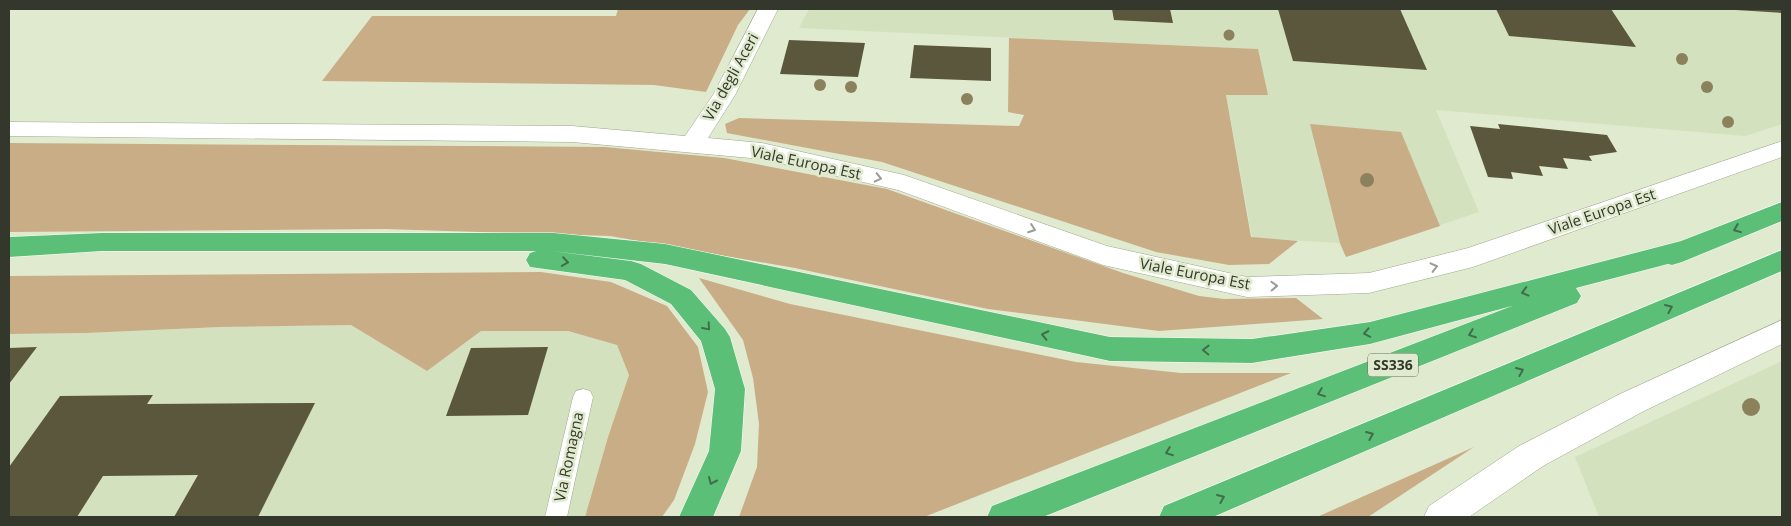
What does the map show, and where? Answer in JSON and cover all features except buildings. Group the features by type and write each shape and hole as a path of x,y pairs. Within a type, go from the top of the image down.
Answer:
{"highway":[{"name":"SS336","path":"1004,517 1782,211"},
{"path":"9,247 102,242 554,242 665,254 1110,349 1252,351 1370,333 1690,248"},
{"path":"9,265 92,260 548,260 631,271 681,297 715,337 730,389 725,451 696,517"},
{"path":"1176,517 1782,260"}],"street":[{"name":"Via degli Aceri","path":"692,145 724,95 768,9"},
{"name":"Viale Europa Est","path":"15,128 572,134 762,151 904,184 1103,255 1247,287 1369,283 1473,257 1782,149"},
{"path":"1441,517 1531,456 1631,403 1782,331"}],"lane":[{"name":"Via Romagna","path":"556,517 583,397"}],"shaded area":[{"path":"618,9 750,9 738,25 706,92 654,85 322,81 372,16 616,16"},
{"path":"809,9 1782,9 1782,124 1745,136 1436,110 1479,212 1346,257 1339,243 1252,238 1226,94 1257,49 799,28"},
{"path":"1009,38 1258,49 1268,95 1226,95 1251,237 1298,241 1269,264 1229,265 1156,252 882,162 727,133 725,124 739,118 1019,126 1024,115 1008,112"},
{"path":"1310,124 1401,132 1440,226 1346,257 1340,243"},
{"path":"9,143 605,147 724,158 887,189 1123,273 1199,296 1224,299 1296,298 1323,319 1159,331 988,309 795,268 610,236 385,229 9,232"},
{"path":"541,272 611,282 667,306 698,347 708,392 695,444 674,500 662,517 585,517 608,437 629,375 617,345 568,331 481,331 427,371 351,325 9,334 9,276"},
{"path":"699,278 790,304 1076,362 1181,373 1291,373 924,517 739,517 757,467 759,424 753,378 743,340"},
{"path":"351,325 427,371 481,331 568,331 617,345 629,375 608,437 585,517 9,517 9,334"},
{"path":"1782,361 1782,517 1599,517 1575,457"},
{"path":"1474,447 1368,517 1317,517"}]}
